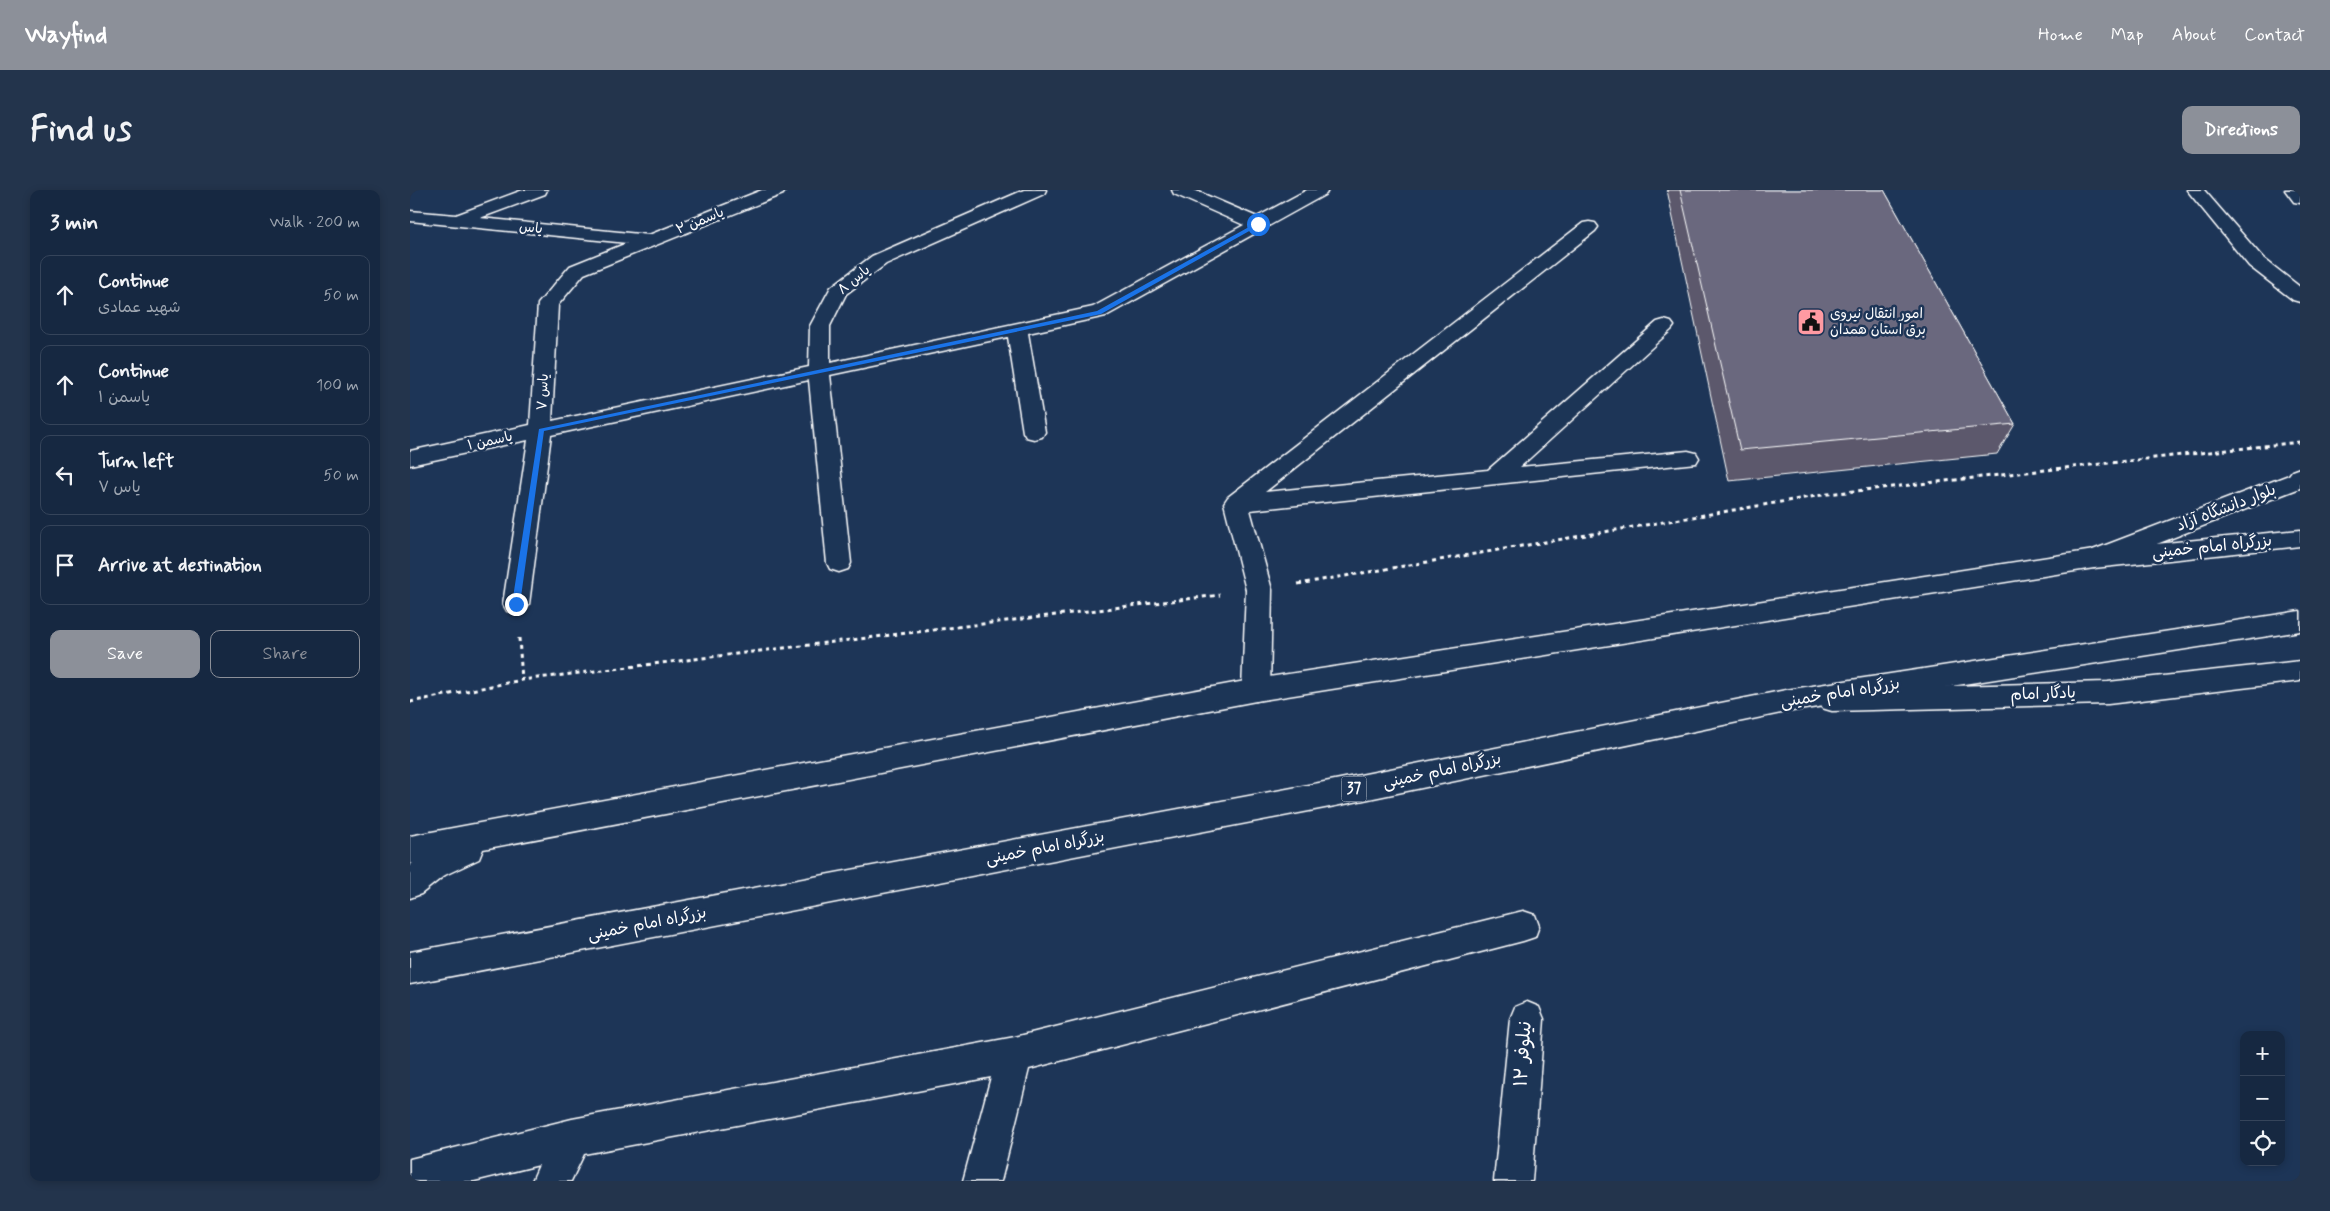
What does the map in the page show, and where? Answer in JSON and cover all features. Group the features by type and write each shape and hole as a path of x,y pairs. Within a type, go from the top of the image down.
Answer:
{"main road":[{"path":"457,220 539,190"},
{"name":"یاسمن ۲","path":"652,240 777,190"},
{"name":"یاس ۸","path":"839,562 819,372 820,326 838,291 879,260 1038,190"},
{"path":"1180,190 1258,224"},
{"name":"یاسمن ۱","path":"410,458 1099,312 1320,190"},
{"path":"2195,190 2256,262 2300,296"},
{"path":"2293,190 2300,198"},
{"name":"یاس","path":"410,216 652,240"},
{"path":"1236,503 1589,227"},
{"name":"یاس ۷","path":"516,604 541,430 548,304 577,270 652,240"},
{"path":"1494,478 1664,326"},
{"path":"1017,330 1034,432"},
{"path":"1236,503 1688,458"},
{"name":"بلوار دانشگاه آزاد","path":"2094,559 2298,480 2300,476"},
{"path":"1236,503 1259,590 1256,690"},
{"name":"بزرگراه امام خمینی","path":"410,850 1256,690 2094,559 2300,538"},
{"name":"بزرگراه امام خمینی","path":"410,968 1335,793 1786,701 2300,621"},
{"name":"یادگار امام","path":"1786,701 2108,692 2300,671"},
{"path":"410,884 434,865 458,852 536,826"},
{"path":"410,1178 572,1138 1015,1055 1523,926"},
{"path":"410,950 430,956 471,957"},
{"name":"نیلوفر ۱۲","path":"1513,1181 1527,1019"},
{"path":"982,1181 1015,1055"},
{"path":"551,1181 572,1138"}],"path":[{"path":"410,702 522,680 1259,590 1828,494 2300,442"},
{"path":"516,604 522,680"}],"building":[{"name":"امور انتقال نیروی برق استان همدان","path":"1680,190 1884,190 2015,424 1740,450"}],"place":[{"name":"امور انتقال نیروی برق استان همدان","path":"1811,322"}],"route":[{"path":"516,604 541,430 1099,312 1258,224"}]}
